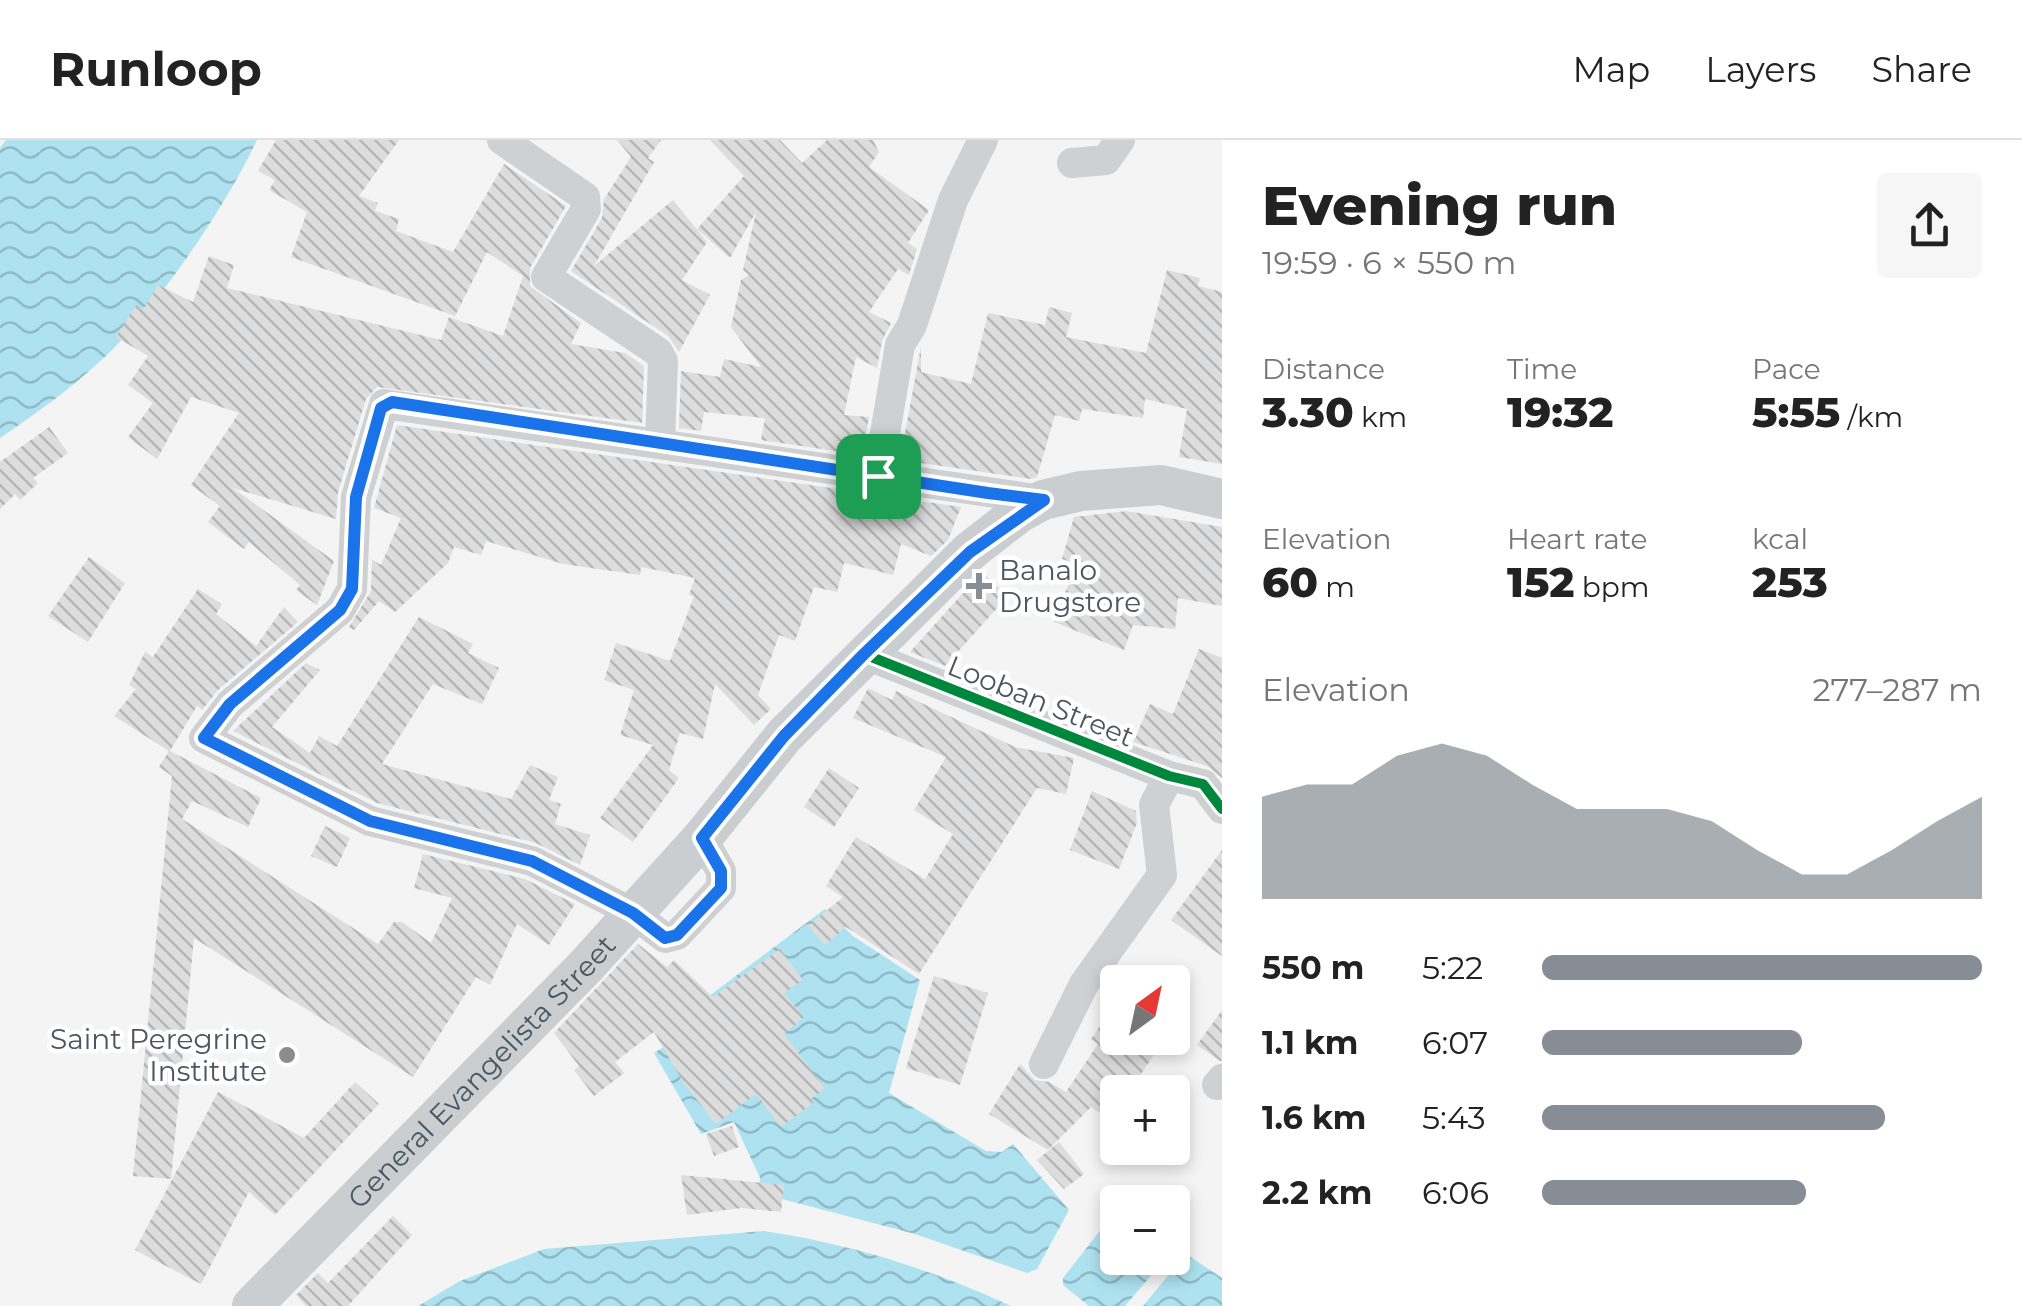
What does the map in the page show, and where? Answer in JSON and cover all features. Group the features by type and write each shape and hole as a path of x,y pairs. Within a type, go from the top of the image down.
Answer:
{"main road":[{"name":"General Evangelista Street","path":"252,1306 428,1131 633,913 702,838 784,736 970,552 1044,500 1081,491 1161,485 1222,499"}],"street":[{"path":"502,140 585,197 586,209 546,277 658,352 663,360 660,442"},
{"path":"878,476 900,345 912,324 954,200 983,140"},
{"path":"1072,163 1106,160 1120,140"},
{"path":"633,913 532,861 370,821 204,738 230,704 340,610 352,589 356,497 384,404 1044,500"},
{"name":"Looban Street","path":"864,654 1169,776 1204,784 1222,809"},
{"path":"1044,1064 1084,984 1162,875 1154,805 1169,776"}],"water":[{"path":"6,140 257,140 211,221 134,326 74,384 0,438 0,148"},
{"path":"825,909 853,936 920,980 889,1093 986,1151 1002,1152 1013,1144 1069,1210 1037,1269 1027,1273 915,1234 759,1193 760,1178 734,1122 701,1134 654,1053 678,1038 680,1018"},
{"path":"764,1231 890,1260 1011,1306 418,1306 460,1281 544,1249"},
{"path":"1100,1231 1100,1275 1151,1275 1125,1306 1089,1306 1063,1285 1063,1278"},
{"path":"1190,1257 1222,1278 1222,1306 1143,1306 1169,1275 1190,1275"}],"building":[{"path":"276,140 399,140 359,196 378,203 375,211 399,219 396,231 453,252 504,164 566,206 530,268 530,286 581,323 571,344 625,353 644,366 642,423 377,387 366,399 338,492 336,519 233,488 334,561 317,605 296,590 300,585 249,542 244,549 208,522 220,506 191,485 239,413 191,397 157,459 128,437 153,403 128,385 148,356 116,337 136,305 143,310 158,285 193,302 209,256 234,265 227,288 441,340 449,317 503,336 523,276 487,252 455,316 291,257 307,212 269,190 275,180 258,171"},
{"path":"617,140 661,140 648,158 654,162 594,266 673,200 707,242 682,280 710,295 679,352 668,336 571,271 602,218 604,199 631,157"},
{"path":"710,140 780,140 802,163 827,140 873,140 879,152 869,167 929,210 908,243 917,249 909,275 898,269 869,312 891,323 882,341 877,368 856,357 844,415 869,417 862,455 761,440 765,418 704,412 701,431 679,428 681,371 720,377 724,359 761,367 731,327 741,280 749,275 743,270 756,212 730,258 697,229 744,176"},
{"path":"1167,270 1200,278 1198,286 1222,292 1222,464 1179,457 1187,409 1145,399 1143,418 1082,409 1079,421 1055,415 1037,477 1031,479 900,460 921,346 921,372 971,384 988,313 1045,325 1049,307 1072,313 1066,337 1146,353"},
{"path":"397,425 961,507 948,540 931,556 901,544 893,575 844,563 837,592 814,587 795,641 779,635 758,695 771,709 754,725 715,684 703,739 680,733 669,770 679,778 633,842 600,818 653,745 620,735 634,690 604,680 616,643 670,661 694,596 689,595 695,578 641,567 640,575 563,564 486,541 481,555 454,547 448,563 395,612 379,601 354,630 349,627 371,591 372,560 381,565 401,518 374,508"},
{"path":"49,427 68,453 33,478 38,483 20,500 15,494 0,509 0,462"},
{"path":"1126,511 1222,527 1222,606 1178,598 1175,629 1133,625 1124,650 1054,622 1076,564 1062,559 1074,517"},
{"path":"89,557 125,583 88,642 48,616"},
{"path":"982,572 1008,596 945,666 910,652"},
{"path":"198,589 222,604 216,614 256,646 284,607 298,622 218,690 202,710 197,706 170,751 261,798 248,827 192,801 182,819 378,944 394,922 402,922 431,943 452,898 414,888 423,854 525,879 575,904 549,945 517,924 490,985 476,977 413,1077 194,938 171,1179 133,1176 172,776 159,767 169,751 114,716 136,689 129,685 145,652 153,657"},
{"path":"419,617 473,644 468,653 499,668 482,704 433,684 382,764 511,799 530,765 558,777 549,800 561,804 555,824 590,835 580,865 536,843 377,803 233,731 306,663 320,670 272,727 310,753 319,736 337,746"},
{"path":"1199,649 1222,658 1222,778 1207,766 1133,742 1150,704 1173,714"},
{"path":"868,688 892,700 896,691 1015,747 1074,758 1066,794 1037,788 919,974 846,927 825,945 808,926 843,897 826,886 856,837 925,879 953,834 914,810 946,757 853,718"},
{"path":"829,768 859,788 834,827 804,807"},
{"path":"1092,791 1136,811 1137,823 1119,869 1070,850"},
{"path":"325,826 350,838 337,867 311,856"},
{"path":"1222,850 1222,956 1171,920"},
{"path":"638,944 667,967 674,960 713,997 780,949 803,980 784,993 804,1017 784,1034 825,1088 811,1099 813,1103 781,1127 756,1094 716,1124 683,1082 654,1032 615,1062 624,1073 594,1096 574,1070 579,1066 554,1033"},
{"path":"934,976 988,993 960,1085 906,1068"},
{"path":"1222,1010 1222,1061 1220,1061 1197,1045"},
{"path":"1100,1026 1100,1055 1154,1055 1140,1075 1100,1075 1100,1113 1091,1107 1048,1150 989,1114 1020,1064 1035,1080 1049,1082 1066,1092 1098,1044 1091,1039"},
{"path":"355,1082 379,1104 275,1215 249,1192 201,1284 135,1250 218,1092 304,1138"},
{"path":"732,1126 739,1147 714,1156 706,1134"},
{"path":"1059,1142 1084,1174 1064,1189 1037,1160"},
{"path":"681,1175 784,1185 781,1212 742,1208 687,1215"},
{"path":"393,1216 412,1235 348,1306 306,1306 296,1295 318,1273 328,1283"}],"cycle path":[{"path":"633,913 532,861 370,821 204,738 230,704 340,610 352,589 356,497 384,404 1043,500"},
{"path":"864,654 1169,776 1203,784 1222,809"}],"place":[{"name":"Banalo Drugstore","path":"979,586"},
{"name":"Saint Peregrine Institute","path":"287,1055"}],"route":[{"path":"392,402 878,476 1044,500 1019,513 970,552 784,736 702,838 721,871 721,888 671,938 658,936 633,913 532,861 460,840 370,821 204,738 230,704 340,610 352,589 356,497 384,404 392,402"}]}
